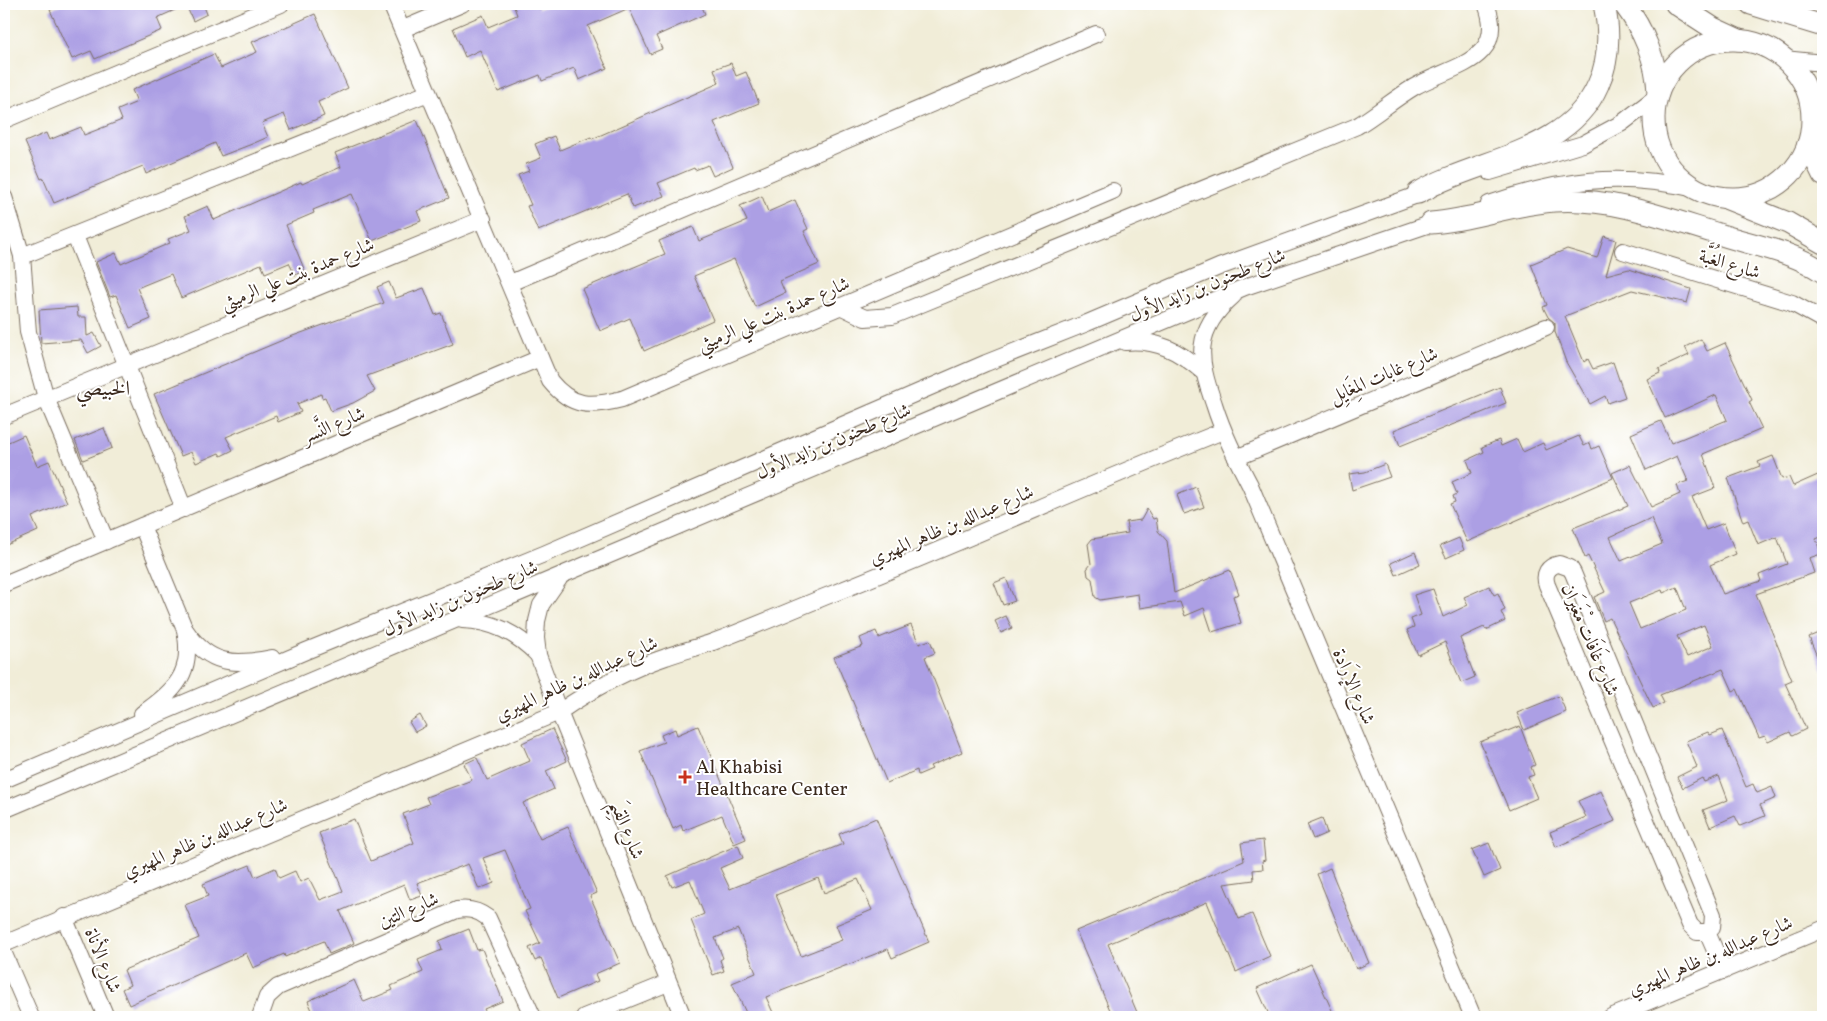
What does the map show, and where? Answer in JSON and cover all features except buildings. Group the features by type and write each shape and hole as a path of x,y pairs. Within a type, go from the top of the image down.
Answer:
{"main road":[{"path":"1418,194 1459,172 1531,147 1558,133 1572,122 1595,92 1603,75 1609,39 1604,4"},
{"path":"1624,4 1647,44 1658,79 1653,115 1654,133 1668,166 1681,179 1696,189 1726,198 1788,223 1823,244"},
{"path":"1676,4 1713,28 1741,41"},
{"path":"1751,4 1823,26"},
{"path":"1657,95 1668,74 1688,55 1700,47 1720,41 1741,41 1757,44 1784,59 1803,82 1809,96 1812,111 1813,139 1823,175"},
{"path":"1726,198 1741,198 1770,189 1793,170 1813,139"},
{"path":"1431,223 1475,217 1529,204 1578,200 1602,202 1627,206 1792,256 1823,272"}],"street":[{"path":"4,120 281,4"},
{"name":"شارع حمدة بنت علي الرميثي","path":"391,4 550,381 560,393 573,401 588,405 603,404 622,399 1113,192"},
{"path":"403,29 462,4"},
{"path":"840,306 865,318 892,316 1357,126 1413,88 1442,73 1465,65 1481,53 1490,36 1491,26 1486,4"},
{"path":"510,283 1096,34"},
{"path":"1784,59 1823,63"},
{"path":"22,256 428,93"},
{"name":"شارع طحنون بن زايد الأول","path":"4,780 306,651 544,554 986,363 1219,267 1418,194 1583,144 1622,124 1657,95"},
{"name":"شارع طحنون بن زايد الأول","path":"4,810 460,620 1245,287 1533,190 1575,181 1618,178 1644,179 1696,189"},
{"path":"4,197 22,256 28,332 46,398 106,541"},
{"name":"شارع حمدة بنت علي الرميثي","path":"4,416 482,218"},
{"path":"75,236 184,509"},
{"name":"شارع الغُبَّة","path":"1623,250 1792,303 1823,320"},
{"name":"شارع الإرَادة","path":"1245,287 1222,306 1207,330 1201,357 1202,371 1223,431 1250,485 1473,1017"},
{"name":"شارع غابات المِغَايِل","path":"1236,458 1546,327"},
{"path":"1116,343 1148,342 1163,345 1177,351 1202,371"},
{"name":"شارع النَّسر","path":"4,584 540,358"},
{"name":"شارع عبدالله بن ظاهر المهيري","path":"4,944 64,917 559,712 589,691 620,675 665,657 711,643 836,593 1022,516 1137,465 1223,431"},
{"path":"116,733 174,689 182,676 187,661 188,645 185,630 142,526"},
{"name":"شارع غَافَات مْغَيرَان","path":"1554,565 1565,565 1573,573 1713,915 1712,928 1707,932 1697,932 1690,925 1547,585 1546,574 1554,565"},
{"name":"شارع القِيَم","path":"560,577 541,604 537,621 538,655 559,712 683,1017"},
{"name":"شارع القِيَم","path":"460,620 495,625 518,637 538,655"},
{"path":"185,630 194,643 206,653 220,660 236,663 306,651"},
{"name":"شارع التين","path":"260,1017 267,997 278,987 457,910 464,909 480,912 488,918 533,1017"},
{"name":"شارع الأناة","path":"64,917 106,1017"},
{"name":"شارع عبدالله بن ظاهر المهيري","path":"1611,1017 1823,929"},
{"path":"1707,932 1724,971"},
{"path":"4,954 31,1017"},
{"path":"584,1017 668,983"}],"place":[{"name":"Al Khabisi Healthcare Center","path":"685,777"}],"district":[{"name":"الخبيصي","path":"103,388"}]}
